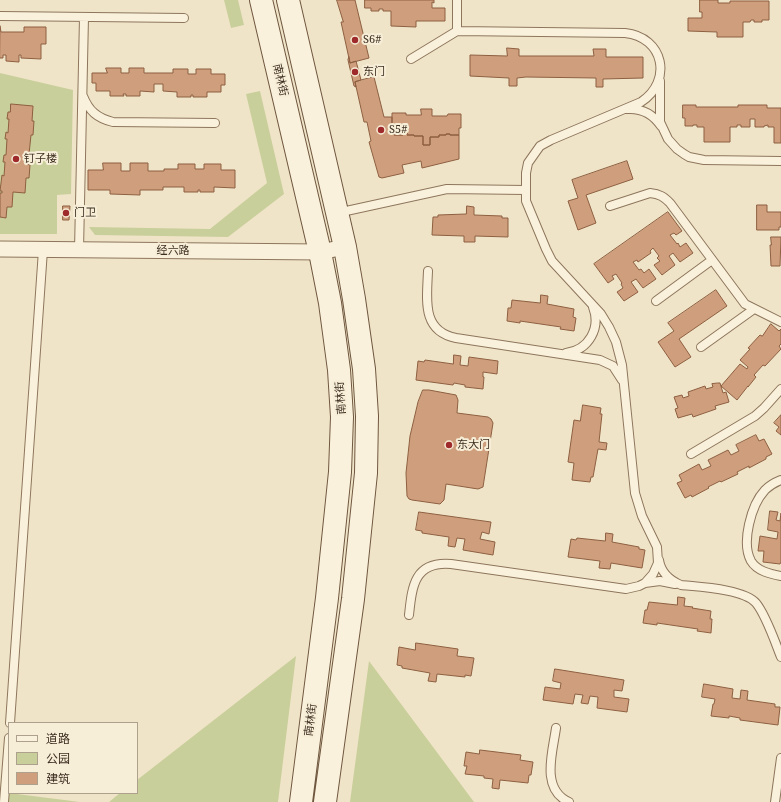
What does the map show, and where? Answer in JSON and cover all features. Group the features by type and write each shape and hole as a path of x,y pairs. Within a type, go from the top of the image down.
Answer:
{"main road":[{"name":"南林街","path":"261,0 320,252 333,325 339,370 342,417 337,504 301,802"},
{"path":"288,0 345,247 364,369 367,416 366,473 353,599 325,802"}],"street":[{"name":"经六路","path":"0,249 320,252 345,247"}],"lane":[{"path":"457,0 457,31"},
{"path":"0,16 184,18"},
{"path":"79,250 84,17"},
{"path":"411,59 457,31 633,33 651,43 659,58 660,116 662,127"},
{"path":"645,583 653,574 658,563 657,547 640,512 633,484 624,384 620,356 616,342 605,320 550,257 527,204 526,173 528,163 540,146 550,140 640,102 654,91 660,74"},
{"path":"82,94 90,110 104,120 118,122 215,123"},
{"path":"622,110 634,109 644,111 656,119 668,139 677,149 696,159 781,161"},
{"path":"337,213 447,189 526,190"},
{"path":"610,206 650,193 657,193 663,196 670,203 745,304 781,322"},
{"path":"10,722 44,250"},
{"path":"656,301 712,260"},
{"path":"428,271 428,312 433,324 443,334 456,338 600,360 607,362 617,371 624,384"},
{"path":"560,354 577,350 589,341 593,333 596,318 590,301"},
{"path":"701,347 754,309"},
{"path":"691,454 755,416 781,389"},
{"path":"781,480 765,490 755,506 750,520 747,540 751,562 760,570 781,576"},
{"path":"658,557 664,573 674,582 682,585"},
{"path":"409,615 412,590 416,578 424,570 444,563 620,589 633,588 645,583 660,581 741,594 756,602 781,657"},
{"path":"556,728 550,770 551,780 560,796 569,802"},
{"path":"4,802 8,751"},
{"path":"775,802 781,758"}],"green space":[{"path":"224,0 238,0 244,25 231,28"},
{"path":"0,73 73,90 71,194 57,195 57,234 0,234"},
{"path":"260,91 284,194 228,237 95,235 89,227 210,229 267,183 246,94"},
{"path":"296,656 278,802 109,802 119,794 138,794 138,779"},
{"path":"369,661 474,802 350,802"},
{"path":"0,791 8,794 80,802 0,802"}],"building":[{"name":"S6#","path":"337,0 355,0 369,58 350,63 341,22 343,22"},
{"path":"365,0 434,0 434,3 432,2 432,8 445,8 445,21 416,21 416,27 391,26 391,11 383,11 383,9 379,9 379,11 371,11 371,8 365,8"},
{"path":"700,0 718,0 718,3 730,3 730,1 769,1 769,20 762,20 762,22 754,22 754,20 751,20 750,22 743,22 743,37 717,37 717,32 688,31 688,18 702,18 702,12 700,12"},
{"path":"0,26 1,32 24,32 24,27 46,27 46,44 41,44 41,59 21,58 21,55 19,55 19,62 6,61 6,55 3,55 3,58 0,58"},
{"path":"507,48 519,49 519,56 594,56 593,49 606,49 606,57 643,57 643,78 603,79 603,87 596,87 596,78 526,77 517,78 517,86 509,86 509,78 470,76 470,55 507,56"},
{"name":"东门","path":"349,57 350,63 356,61 361,80 355,82 356,87 354,86 348,60"},
{"path":"106,68 121,68 121,73 129,73 129,68 144,68 144,73 173,73 173,69 188,69 188,74 196,74 196,69 211,69 211,74 225,74 225,85 221,85 221,92 207,92 207,97 193,97 193,95 191,95 191,97 177,97 177,92 163,91 163,84 154,84 154,92 140,91 140,96 126,96 126,94 123,94 124,96 110,96 110,91 96,91 96,83 92,83 92,73 107,73"},
{"name":"S5#","path":"374,77 384,117 392,117 394,135 403,135 403,133 407,133 407,135 423,136 423,145 430,145 430,137 439,137 439,135 446,134 459,135 459,159 422,168 421,161 402,165 404,173 382,178 379,177 369,142 371,141 367,122 364,122 355,82"},
{"name":"钉子楼","path":"11,104 33,106 32,121 34,121 28,164 30,165 29,178 26,178 25,193 13,192 12,207 7,207 6,218 0,217 0,193 2,193 2,191 0,191 2,175 4,176 5,162 3,162 4,155 6,155 7,139 5,139 6,132 8,133 9,119 7,119"},
{"path":"683,105 696,105 696,107 738,107 738,105 767,105 767,108 781,108 781,143 774,143 774,127 768,127 768,125 764,127 755,127 755,119 750,119 750,127 741,127 741,125 737,125 737,127 730,127 730,142 704,142 704,127 697,127 697,125 685,126 685,118 683,118"},
{"path":"421,109 432,109 432,116 461,114 461,128 459,128 459,135 446,134 439,135 439,137 430,137 430,145 423,145 423,136 407,135 407,133 403,133 403,135 394,135 394,127 392,127 392,113 421,115"},
{"path":"627,161 633,179 586,195 596,223 578,230 568,201 578,198 572,180"},
{"path":"103,163 121,163 121,171 130,171 130,163 148,163 148,171 178,169 178,164 195,164 195,169 204,169 204,164 221,164 221,170 235,170 235,188 214,187 214,192 200,192 200,190 198,190 198,192 184,192 184,187 163,187 163,190 140,190 140,195 110,194 110,190 88,190 88,170 103,170"},
{"path":"757,205 767,205 767,212 781,212 781,227 779,227 779,230 757,230"},
{"name":"门卫","path":"63,206 70,206 69,220 63,220"},
{"path":"467,206 474,207 474,215 502,216 502,218 508,218 508,237 475,236 475,242 464,242 464,236 432,235 433,217 438,217 438,215 466,214"},
{"path":"668,212 682,231 676,235 674,233 670,235 680,247 686,243 693,253 680,262 673,253 669,256 675,265 662,275 654,265 660,261 657,258 659,256 653,248 650,251 651,253 638,262 637,260 633,262 639,270 641,269 644,273 649,269 656,279 643,288 636,279 631,282 638,292 624,301 617,292 623,288 622,283 616,274 612,276 614,279 608,283 594,264"},
{"path":"771,237 781,237 780,266 771,266"},
{"path":"716,290 727,306 679,339 691,357 675,367 658,342 674,331 668,323"},
{"path":"541,295 548,296 547,304 574,309 573,317 576,318 574,331 560,329 561,327 520,321 520,323 507,321 508,308 511,308 512,300 540,303"},
{"path":"771,324 779,331 781,329 781,344 779,346 781,349 754,375 756,377 737,400 721,386 740,364 747,369 748,367 740,360 750,349 748,348 760,335 762,336"},
{"path":"454,355 461,356 460,365 468,366 469,357 498,361 497,374 483,372 483,389 465,387 465,385 454,383 453,385 416,380 418,361 424,362 425,360 453,364"},
{"path":"720,383 723,393 726,392 729,402 715,406 716,409 693,417 692,414 678,418 675,409 678,408 674,397 682,395 683,398 689,396 688,392 705,386 706,389 713,387 712,384"},
{"name":"东大门","path":"423,390 456,395 458,400 457,413 488,417 493,423 483,487 478,489 446,484 444,500 440,504 412,500 407,496 406,473 410,436 418,402"},
{"path":"583,405 601,408 600,414 602,414 599,442 607,443 606,450 598,449 593,477 591,477 590,482 572,480 574,463 568,462 574,420 580,421"},
{"path":"781,415 781,435 776,431 779,427 774,423"},
{"path":"756,435 759,441 764,439 772,454 749,468 749,466 737,472 738,474 708,487 709,488 692,497 691,495 685,498 677,483 682,481 679,475 699,464 702,470 711,466 708,460 728,450 731,455 739,451 736,445"},
{"path":"770,511 778,512 776,520 780,521 781,513 780,564 763,562 764,551 758,551 760,536 777,539 778,532 768,530"},
{"path":"419,512 491,522 489,534 482,532 480,539 495,542 493,555 463,550 465,539 457,538 455,547 448,546 449,537 422,533 422,531 416,530"},
{"path":"606,533 613,534 612,542 639,547 639,549 645,550 642,568 611,563 610,569 599,568 600,561 568,557 571,539 576,540 577,538 605,541"},
{"path":"678,597 685,598 684,606 711,611 711,633 697,631 698,629 657,623 657,625 643,623 645,610 647,610 649,602 677,605"},
{"path":"416,643 458,649 457,656 474,658 471,676 465,675 465,677 437,674 436,682 428,681 430,673 402,668 402,666 397,665 399,647 415,650"},
{"path":"555,669 624,680 622,691 614,690 614,697 629,699 627,712 597,708 598,697 590,696 588,704 581,703 583,695 575,694 573,704 543,700 545,687 560,689 561,683 553,681"},
{"path":"704,684 733,689 732,698 740,699 741,690 748,691 747,700 775,704 775,707 780,707 778,725 740,720 740,718 729,716 729,718 711,716 715,699 702,697"},
{"path":"480,750 521,755 520,760 533,762 528,783 500,780 499,789 492,788 493,779 484,778 484,776 465,774 467,766 464,766 466,752 479,754"}],"place":[{"name":"S6#","path":"355,40"},
{"name":"东门","path":"355,72"},
{"name":"S5#","path":"381,130"},
{"name":"钉子楼","path":"16,159"},
{"name":"门卫","path":"66,213"},
{"name":"东大门","path":"449,445"}]}
